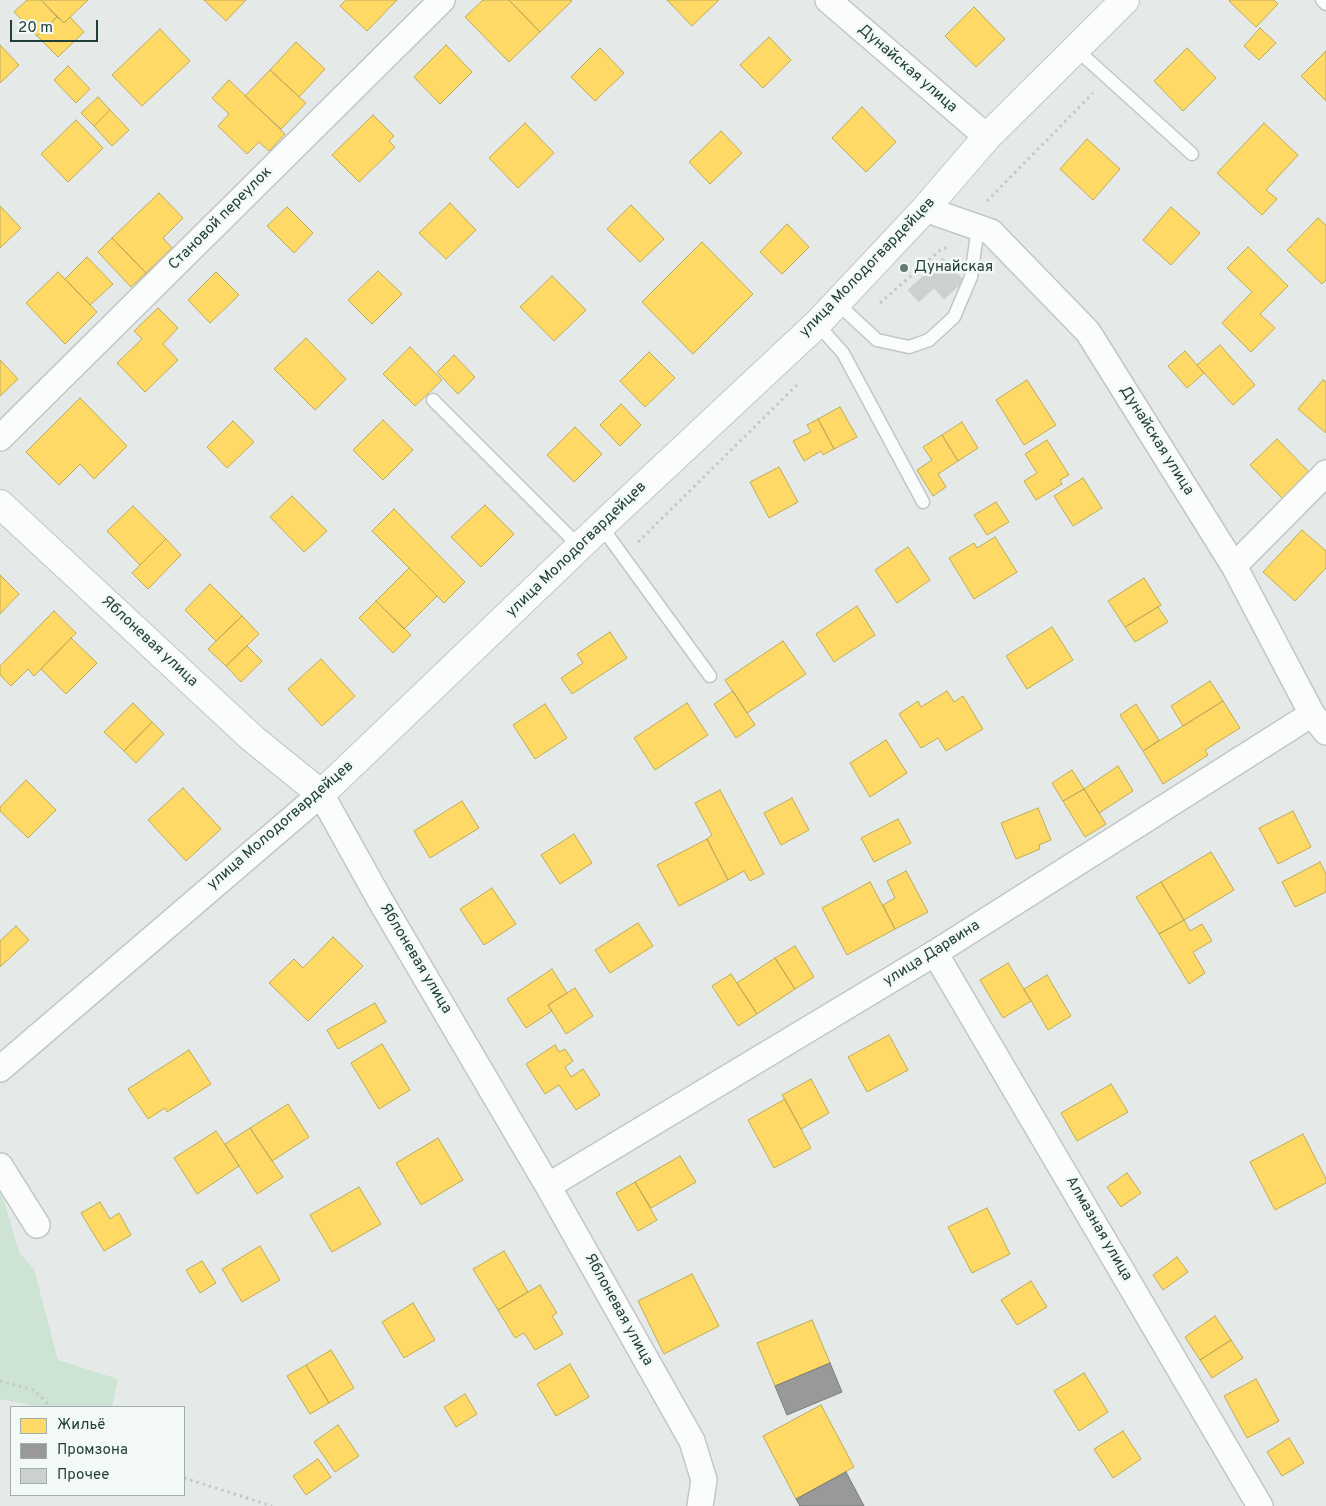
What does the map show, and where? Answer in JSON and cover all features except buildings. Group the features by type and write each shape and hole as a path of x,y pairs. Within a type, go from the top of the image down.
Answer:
{"street":[{"name":"Становой переулок","path":"0,438 442,0"},
{"name":"Дунайская улица","path":"828,0 987,137"},
{"name":"улица Молодогвардейцев","path":"0,1069 321,794 601,526 817,324 925,209 987,137 1125,0"},
{"name":"Дунайская улица","path":"925,209 991,232 1088,332 1234,566 1319,723"},
{"path":"1234,566 1326,473"},
{"name":"Яблоневая улица","path":"0,504 252,738 321,794 380,900 548,1186 692,1441 704,1480 700,1506"},
{"name":"улица Дарвина","path":"548,1186 1319,723"},
{"name":"Алмазная улица","path":"935,953 1260,1506"},
{"path":"0,1166 37,1225"}],"lane":[{"path":"1322,0 1326,4"},
{"path":"1076,49 1192,154"},
{"path":"836,302 877,340 909,347 929,340 954,317 971,277 978,227"},
{"path":"817,324 843,353 923,502"},
{"path":"433,400 580,546"},
{"path":"601,526 710,676"}],"path":[{"path":"0,1381 34,1390 50,1406"},
{"path":"185,1478 272,1506"}],"green space":[{"path":"0,1188 19,1252 34,1269 58,1360 118,1379 112,1406 36,1406 0,1399"}],"place":[{"name":"Дунайская","path":"904,268"}]}
